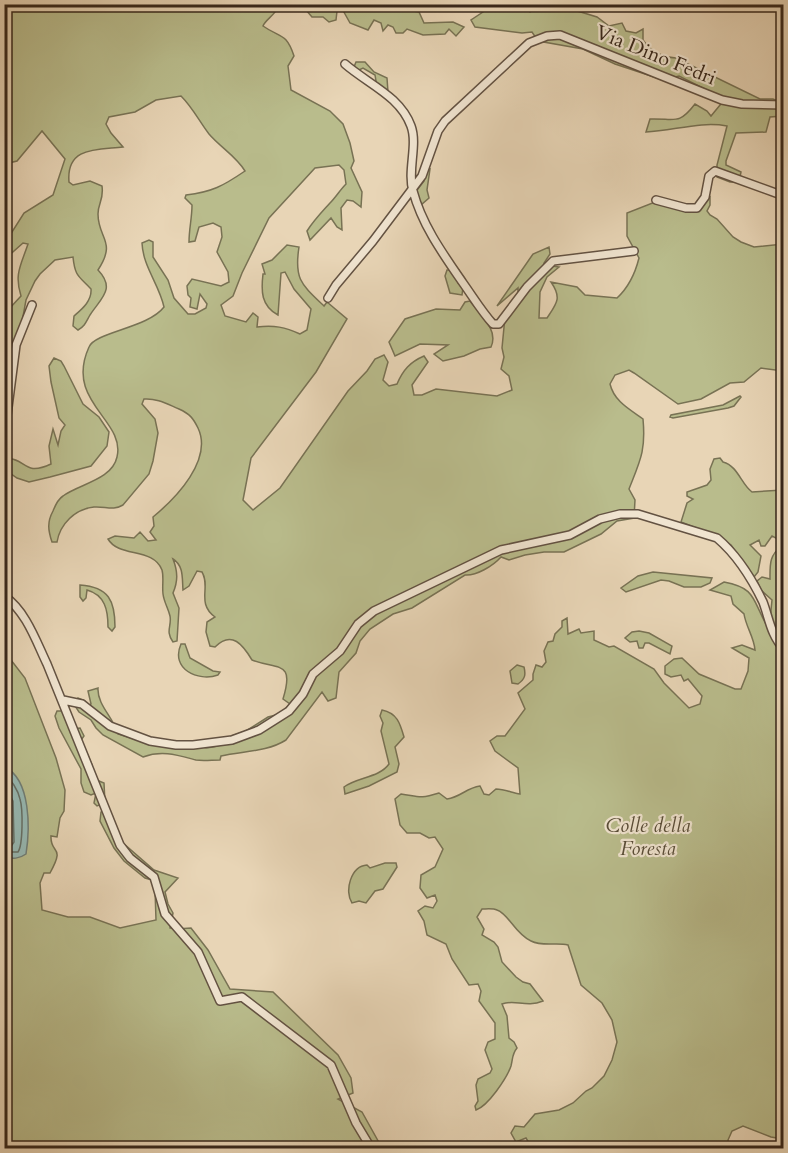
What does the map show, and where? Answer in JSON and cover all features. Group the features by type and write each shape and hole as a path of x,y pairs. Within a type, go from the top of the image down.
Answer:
{"street":[{"name":"Via Dino Fedri","path":"328,298 422,176 438,131 445,121 529,43 547,36 560,35 722,100 742,104 783,105"},
{"path":"345,64 360,77 390,95 407,119 412,128 412,189 429,231 446,261 493,324 499,324 527,287 553,261 634,251"},
{"path":"656,200 686,208 697,208 705,197 709,176 715,171 783,196"},
{"path":"4,438 16,345 32,305"},
{"path":"63,700 82,704 110,726 150,741 193,745 232,740 260,730 289,711 303,694 314,674 340,651 358,624 374,611 501,550 570,535 600,519 620,514 638,514 717,538 750,577 762,601 776,641 783,649"},
{"path":"4,596 16,606 33,635 63,700 76,738 120,845 130,858 154,877 165,914 198,952 220,1001 242,997 331,1065 356,1123 371,1149"}],"green space":[{"path":"518,4 530,12 543,5 568,5 571,9 597,17 609,26 622,23 626,31 636,33 643,29 643,40 653,51 676,58 760,99 773,99 783,103 783,116 770,117 766,132 736,133 726,165 741,172 739,182 730,182 717,177 717,165 727,126 697,125 646,132 650,119 680,118 695,104 711,116 725,99 679,76 663,80 615,64 583,49 538,41 532,32 522,33 475,27 471,20 483,12 466,9 470,6"},
{"path":"5,5 280,5 263,26 282,36 291,48 294,56 288,66 291,90 330,111 343,124 354,161 351,168 362,192 361,207 347,200 341,208 342,230 331,218 310,240 307,231 346,184 344,170 339,165 315,168 269,218 233,296 221,305 225,316 246,322 253,313 258,317 257,327 279,327 300,334 307,330 311,309 294,289 285,272 281,273 278,315 268,307 263,298 262,280 265,274 262,264 272,260 287,245 299,247 299,274 305,286 324,306 327,302 347,319 316,372 251,458 243,500 253,510 280,488 348,391 375,359 384,355 388,362 383,380 389,386 397,384 408,367 424,356 428,362 412,385 414,395 422,395 436,389 497,396 512,390 509,376 501,369 504,357 502,348 505,317 518,295 518,288 497,306 533,254 549,247 550,254 543,269 552,266 559,267 547,277 540,292 539,318 547,318 557,300 551,282 577,287 585,295 617,298 631,280 639,258 627,236 627,213 655,202 690,211 710,197 707,211 733,237 754,247 783,244 783,257 778,261 783,260 783,371 761,368 744,382 730,383 701,399 678,404 629,370 615,375 610,384 615,395 643,419 643,448 629,489 635,500 634,518 617,521 601,534 564,552 544,552 509,560 501,557 484,570 465,575 412,608 393,614 370,629 360,641 356,653 339,672 336,698 328,701 322,692 286,740 279,744 221,756 220,760 196,760 163,754 143,757 103,735 91,720 79,712 75,706 78,698 85,701 88,706 91,704 88,691 98,688 100,700 118,734 153,745 184,746 192,741 205,748 227,743 232,736 246,731 268,717 280,714 290,704 283,699 287,678 282,669 252,660 241,645 232,640 221,642 215,647 210,646 206,632 207,622 215,617 206,606 202,572 197,571 189,586 183,590 181,569 173,559 177,576 173,593 179,608 177,641 173,642 169,632 170,616 163,594 163,573 158,563 144,555 120,549 108,539 115,536 134,538 140,532 148,541 156,540 150,532 154,526 153,517 172,500 190,477 201,453 198,428 186,413 153,399 144,399 142,404 155,419 158,433 149,474 123,505 112,508 87,508 75,514 61,529 57,542 52,542 49,530 50,519 60,499 109,471 117,457 117,444 113,432 89,396 84,382 83,366 93,342 146,320 164,307 145,260 142,243 149,240 153,242 153,257 168,280 174,298 188,314 195,314 206,308 207,304 200,294 197,309 190,307 191,298 188,295 187,286 192,279 221,286 229,282 228,272 217,252 222,237 221,227 213,223 199,227 195,241 189,242 192,205 185,198 186,195 217,188 245,171 209,134 181,96 156,100 135,112 109,117 106,124 123,147 86,152 78,156 69,170 69,182 73,185 90,181 102,186 98,214 106,253 98,270 106,283 105,293 85,324 78,330 73,326 74,316 88,301 91,289 76,272 73,257 55,260 40,274 26,300 22,322 6,369 4,318 21,296 18,275 28,244 23,243 5,259 5,243 24,213 53,195 65,159 42,131 17,161 9,163 5,172"},
{"path":"307,5 335,5 336,20 329,22 323,17 312,17 306,10"},
{"path":"340,5 378,5 378,8 384,11 402,9 419,12 424,23 453,22 464,27 456,36 449,29 445,34 423,35 407,29 403,33 396,33 393,27 388,25 383,31 381,23 374,20 368,30 350,23"},
{"path":"356,62 365,62 374,72 387,78 388,92 377,87 375,75 363,68 357,71 354,67"},
{"path":"430,169 427,190 429,198 422,204 416,201 414,194 424,181 425,171"},
{"path":"447,270 459,270 458,283 463,287 462,295 450,293 445,276"},
{"path":"470,301 491,328 493,341 491,347 443,361 434,354 448,345 420,344 395,356 389,342 405,319 436,309 460,310 465,302"},
{"path":"54,358 61,361 83,404 99,417 109,432 107,446 91,466 29,482 7,471 5,458 35,469 51,464 49,446 53,429 58,445 65,425 59,418 51,382 49,366"},
{"path":"740,396 734,406 728,408 670,417 723,405"},
{"name":"Colle della Foresta","path":"720,458 736,471 752,492 783,490 783,1139 771,1137 743,1126 732,1131 728,1140 729,1148 524,1148 529,1143 526,1138 516,1142 511,1133 515,1126 524,1127 535,1114 559,1110 573,1103 604,1076 617,1042 612,1020 602,1003 581,985 568,945 540,944 531,941 525,938 501,912 494,909 482,909 477,917 484,929 482,935 494,942 498,947 502,962 516,977 530,984 543,1001 531,1004 512,1002 502,1004 507,1016 509,1038 517,1048 513,1054 509,1071 501,1084 486,1103 476,1110 478,1079 490,1073 492,1069 485,1050 488,1042 495,1039 495,1023 479,1001 481,991 478,984 469,985 452,959 446,944 427,935 424,921 418,911 425,906 433,908 437,901 435,895 427,898 420,888 421,875 435,867 443,849 435,837 429,838 420,833 407,833 400,825 395,799 401,794 420,797 439,793 447,799 480,786 484,794 489,795 496,789 520,794 518,768 495,751 490,741 497,736 505,736 525,709 518,693 533,680 536,665 542,667 546,662 544,651 548,642 553,641 555,634 562,627 562,621 567,618 568,634 579,629 581,633 594,631 594,640 609,647 614,646 654,669 664,683 689,708 700,704 702,696 688,679 684,681 681,675 671,677 665,674 665,666 674,659 682,658 699,674 735,689 741,689 748,671 749,658 732,648 742,645 755,650 753,641 744,614 733,604 731,596 710,590 724,582 748,591 766,624 770,620 772,600 761,590 757,581 762,577 770,579 772,557 782,546 772,536 765,546 761,546 759,540 750,545 761,556 758,572 754,577 731,545 719,537 681,522 687,503 693,499 687,496 687,492 707,485 711,480 710,469 714,459"},
{"path":"653,572 712,578 710,583 701,587 684,587 661,580 626,592 621,588 638,576"},
{"path":"80,585 98,589 108,597 112,603 115,618 115,627 112,631 108,627 106,609 102,599 87,590 83,601 80,597"},
{"path":"632,632 649,633 672,646 670,654 649,643 639,648 637,641 630,642 625,638"},
{"path":"181,644 185,644 190,658 213,671 220,672 218,675 202,677 188,672 179,660"},
{"path":"4,651 25,678 56,758 65,790 64,811 60,818 57,837 51,836 57,858 50,873 44,873 40,883 42,910 68,917 90,917 120,928 156,920 155,890 152,880 145,878 124,861 114,848 100,821 101,812 107,810 123,843 154,870 178,878 165,892 173,913 170,928 191,928 208,950 230,989 273,992 338,1055 351,1078 353,1093 338,1099 362,1112 382,1148 5,1148"},
{"path":"517,665 524,667 525,672 524,679 518,684 512,683 510,671"},
{"path":"382,710 397,719 404,737 395,747 399,764 397,772 369,786 345,794 344,787 380,772 389,764 381,731"},
{"path":"57,711 62,711 70,729 80,728 84,736 79,743 86,751 92,765 87,772 94,779 104,783 105,803 97,806 94,803 96,793 91,795 84,792 81,783 81,769 59,728 55,716"},
{"path":"385,863 396,863 397,867 383,889 375,891 366,903 359,901 352,903 349,886 353,874 361,866 367,865 370,868"}],"water":[{"path":"5,767 14,773 20,783 27,806 26,854 16,858 5,857"}]}
